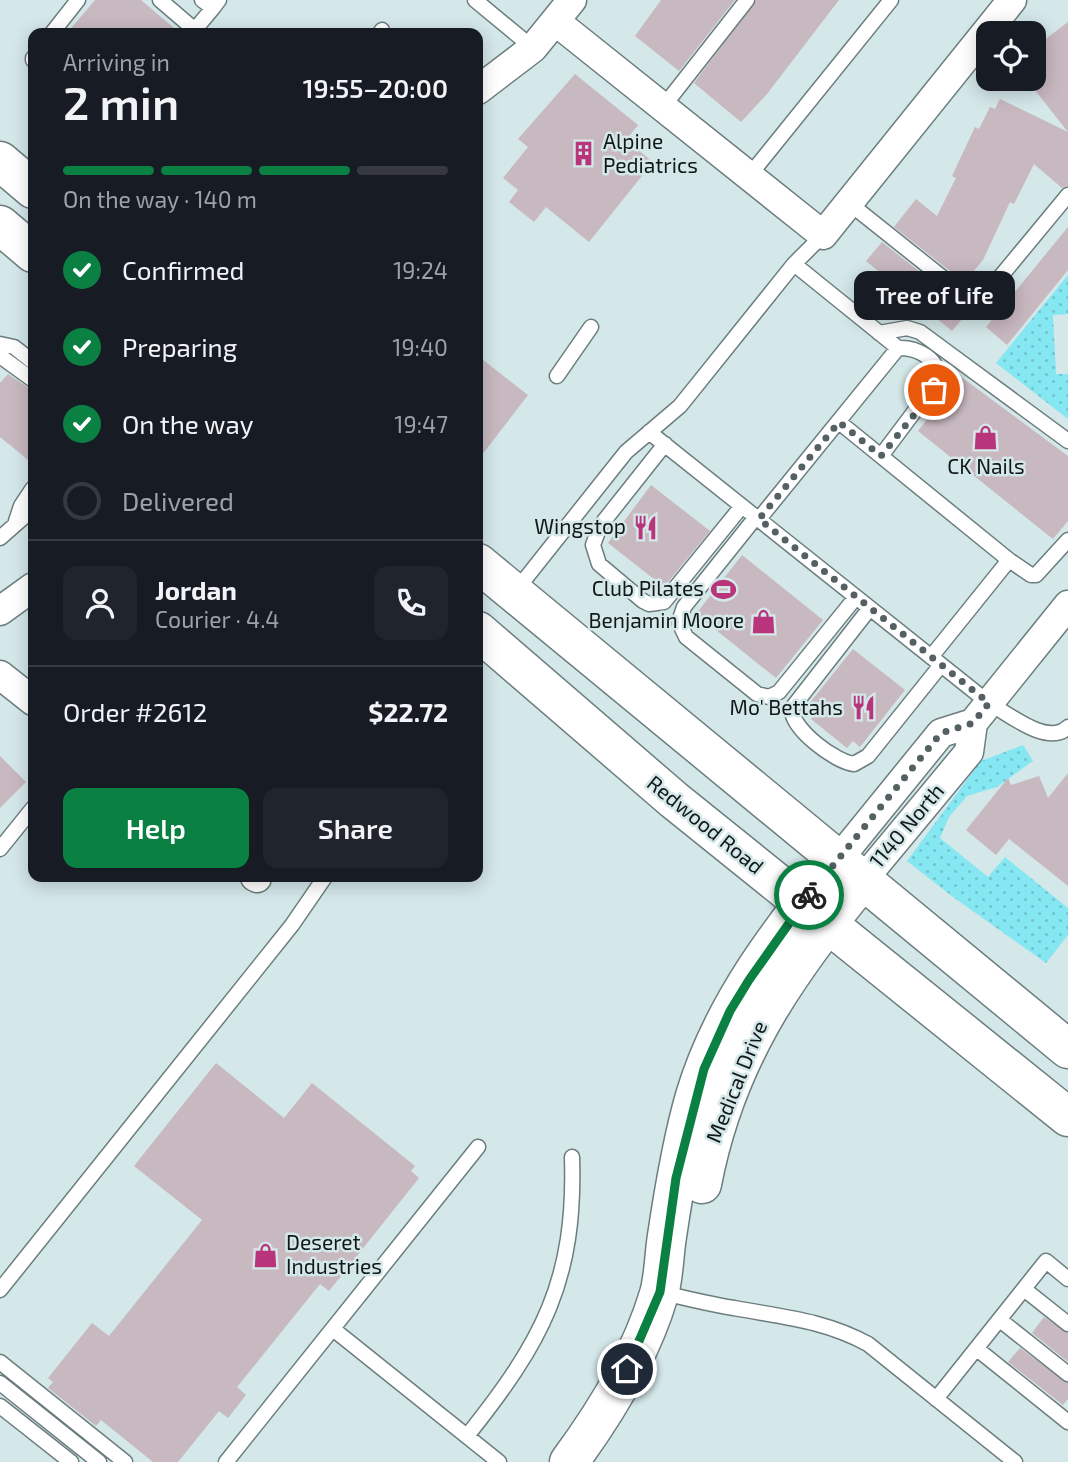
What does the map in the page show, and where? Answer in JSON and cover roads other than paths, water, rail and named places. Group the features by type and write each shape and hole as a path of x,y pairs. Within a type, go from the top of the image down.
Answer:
{"main road":[{"path":"0,161 28,185"},
{"path":"0,225 28,249"},
{"path":"483,567 1068,1049"},
{"name":"Redwood Road","path":"483,637 674,800 1068,1117"},
{"name":"1140 North","path":"815,913 849,871"},
{"name":"Medical Drive","path":"569,1462 607,1406 627,1369 660,1292 680,1265 688,1247 709,1146 734,1077 815,913"}],"street":[{"path":"483,86 533,48 563,11 663,107 823,235 1012,0"},
{"path":"0,611 28,591"},
{"path":"981,713 1068,605"},
{"path":"0,675 28,697"},
{"name":"1140 North","path":"849,871 941,733 981,713"}],"lane":[{"path":"56,28 78,0"},
{"path":"160,0 190,28"},
{"path":"475,0 533,48"},
{"path":"663,107 747,0"},
{"path":"749,176 891,0"},
{"path":"196,28 212,3"},
{"path":"849,203 977,305 1068,195"},
{"path":"514,593 626,452 680,406 794,264 823,235"},
{"path":"794,264 898,348 918,350 935,365 938,380 881,456"},
{"path":"557,376 591,327"},
{"path":"879,333 907,328 920,331 1068,441"},
{"path":"0,344 14,347 28,358"},
{"path":"856,597 779,692 769,697 757,694 687,636 679,622 684,607 898,348"},
{"path":"0,356 28,376"},
{"path":"839,422 1031,575 1037,575 1068,540"},
{"path":"649,432 936,661 981,713 1050,734 1063,732 1068,727"},
{"path":"665,444 596,535 595,555 606,571 643,601 649,604 664,602 742,506"},
{"path":"16,522 28,496"},
{"path":"0,538 28,513"},
{"path":"870,608 796,701 792,715 798,728 845,763 861,762 1009,560"},
{"path":"0,849 28,814"},
{"path":"0,1290 292,925 322,882"},
{"path":"226,1462 478,1147"},
{"path":"467,1436 531,1349 554,1298 568,1249 572,1222 572,1157"},
{"path":"936,1399 1046,1261 1068,1279"},
{"path":"1024,1289 1068,1324"},
{"path":"660,1292 831,1326 868,1344 1015,1462"},
{"path":"1000,1320 1068,1374"},
{"path":"333,1329 499,1462"},
{"path":"976,1349 1068,1422"},
{"path":"0,1362 125,1462"},
{"path":"0,1383 99,1462"},
{"path":"0,1406 71,1462"}],"place":[{"name":"Alpine Pediatrics","path":"583,154"},
{"name":"Tree of Life","path":"934,390"},
{"name":"CK Nails","path":"986,438"},
{"name":"Wingstop","path":"646,527"},
{"name":"Club Pilates","path":"724,589"},
{"name":"Benjamin Moore","path":"764,621"},
{"name":"Mo' Bettahs","path":"863,708"},
{"name":"Deseret Industries","path":"266,1255"}]}
